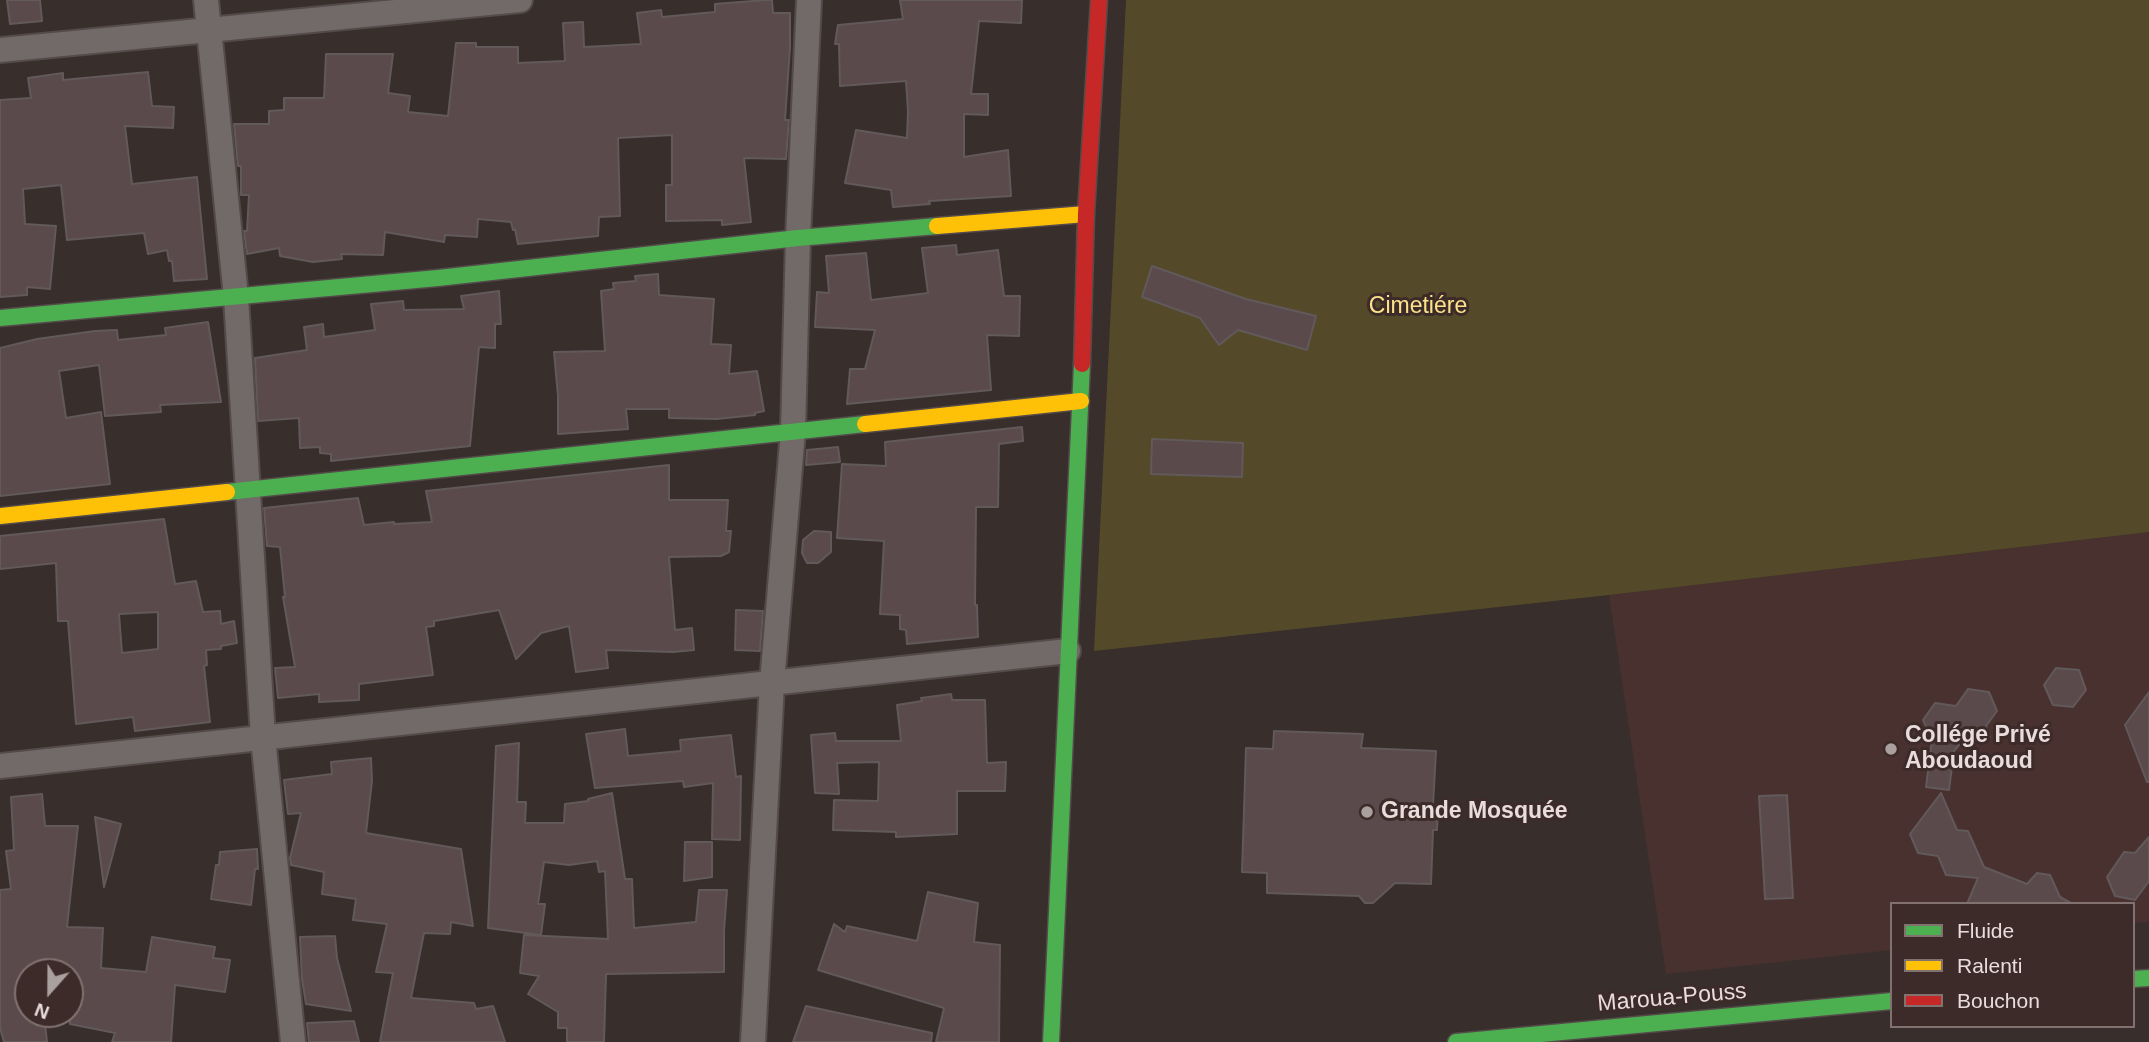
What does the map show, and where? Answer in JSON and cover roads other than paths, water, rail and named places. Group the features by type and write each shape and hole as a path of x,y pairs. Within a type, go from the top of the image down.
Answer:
{"street":[{"path":"206,0 236,297 263,737 293,1042"},
{"path":"0,50 520,0"},
{"path":"753,1042 772,683 793,431 797,238 809,0"},
{"path":"1051,1042 1081,401 1086,214 1099,0"},
{"path":"0,318 438,278 797,238 1086,214"},
{"path":"0,516 1081,401"},
{"path":"0,766 1068,651"},
{"name":"Maroua-Pouss","path":"1456,1042 1523,1038 1890,1001"}],"place":[{"name":"Collége Privé Aboudaoud","path":"1891,749"},
{"name":"Grande Mosquée","path":"1367,812"}],"park label":[{"name":"Cimetiére","path":"1418,307"}]}
